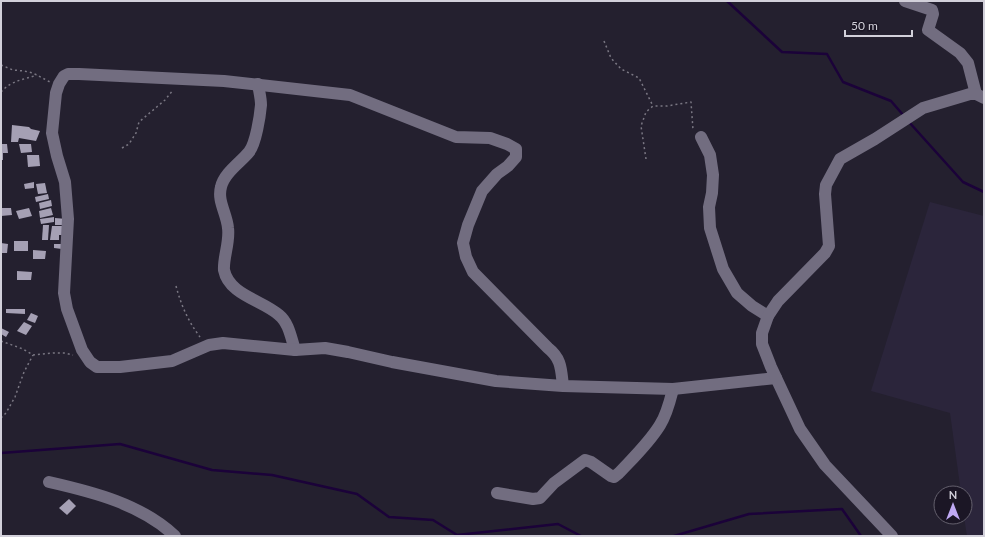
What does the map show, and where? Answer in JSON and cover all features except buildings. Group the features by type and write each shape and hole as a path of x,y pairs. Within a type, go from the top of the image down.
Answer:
{"street":[{"path":"905,1 932,10 933,14 928,30 960,53 968,64 980,96"},
{"path":"563,386 560,362 555,353 473,272 466,257 463,243 468,225 482,191 497,174 508,166 516,157 516,149 490,138 456,137 350,95 258,84 68,74 64,76 56,93 52,133 66,190 68,219 64,293 67,309 82,350 90,362 97,367 120,367 172,361 208,346 222,343 296,350 325,348 496,381 563,386 673,389 776,378"},
{"path":"258,84 261,104 251,150 221,186 219,198 229,232 224,270 228,279 236,289 278,314 284,320 296,350"},
{"path":"892,536 825,465 800,429 762,344 762,333 768,316 778,300 825,253 829,246 825,194 826,185 840,159 875,139 923,108 970,94 980,96"},
{"path":"700,137 710,156 713,175 709,208 710,228 723,269 737,293 752,306 768,316"},
{"path":"497,493 533,500 540,498 554,483 585,460 591,462 610,476 614,477 646,444 660,425 673,389"},
{"path":"49,482 79,489 114,500 142,513 175,536"}],"path":[{"path":"604,41 611,58 621,69 639,78 653,106"},
{"path":"1,65 13,70 24,71 37,75 59,86"},
{"path":"1,92 15,81 37,75"},
{"path":"122,148 129,144 136,134 138,122 165,100 182,79"},
{"path":"646,159 641,126 646,112 653,106 667,106 690,102 693,131 700,137"},
{"path":"176,286 181,305 186,316 192,327 208,346"},
{"path":"1,341 23,349 33,355 53,353 86,356"},
{"path":"1,418 6,413 15,397 24,372 33,355"}],"shaded area":[{"path":"930,202 984,216 984,536 967,536 965,525 973,525 973,485 960,485 950,413 871,391"}],"waterway":[{"path":"727,1 782,52 827,54 843,82 891,101 904,116"},
{"path":"909,122 963,182 984,192"},
{"path":"1,453 120,444 212,470 272,475 357,494 389,517 433,520 457,535 558,524 581,536"},
{"path":"674,536 749,514 842,509 861,536"}]}
